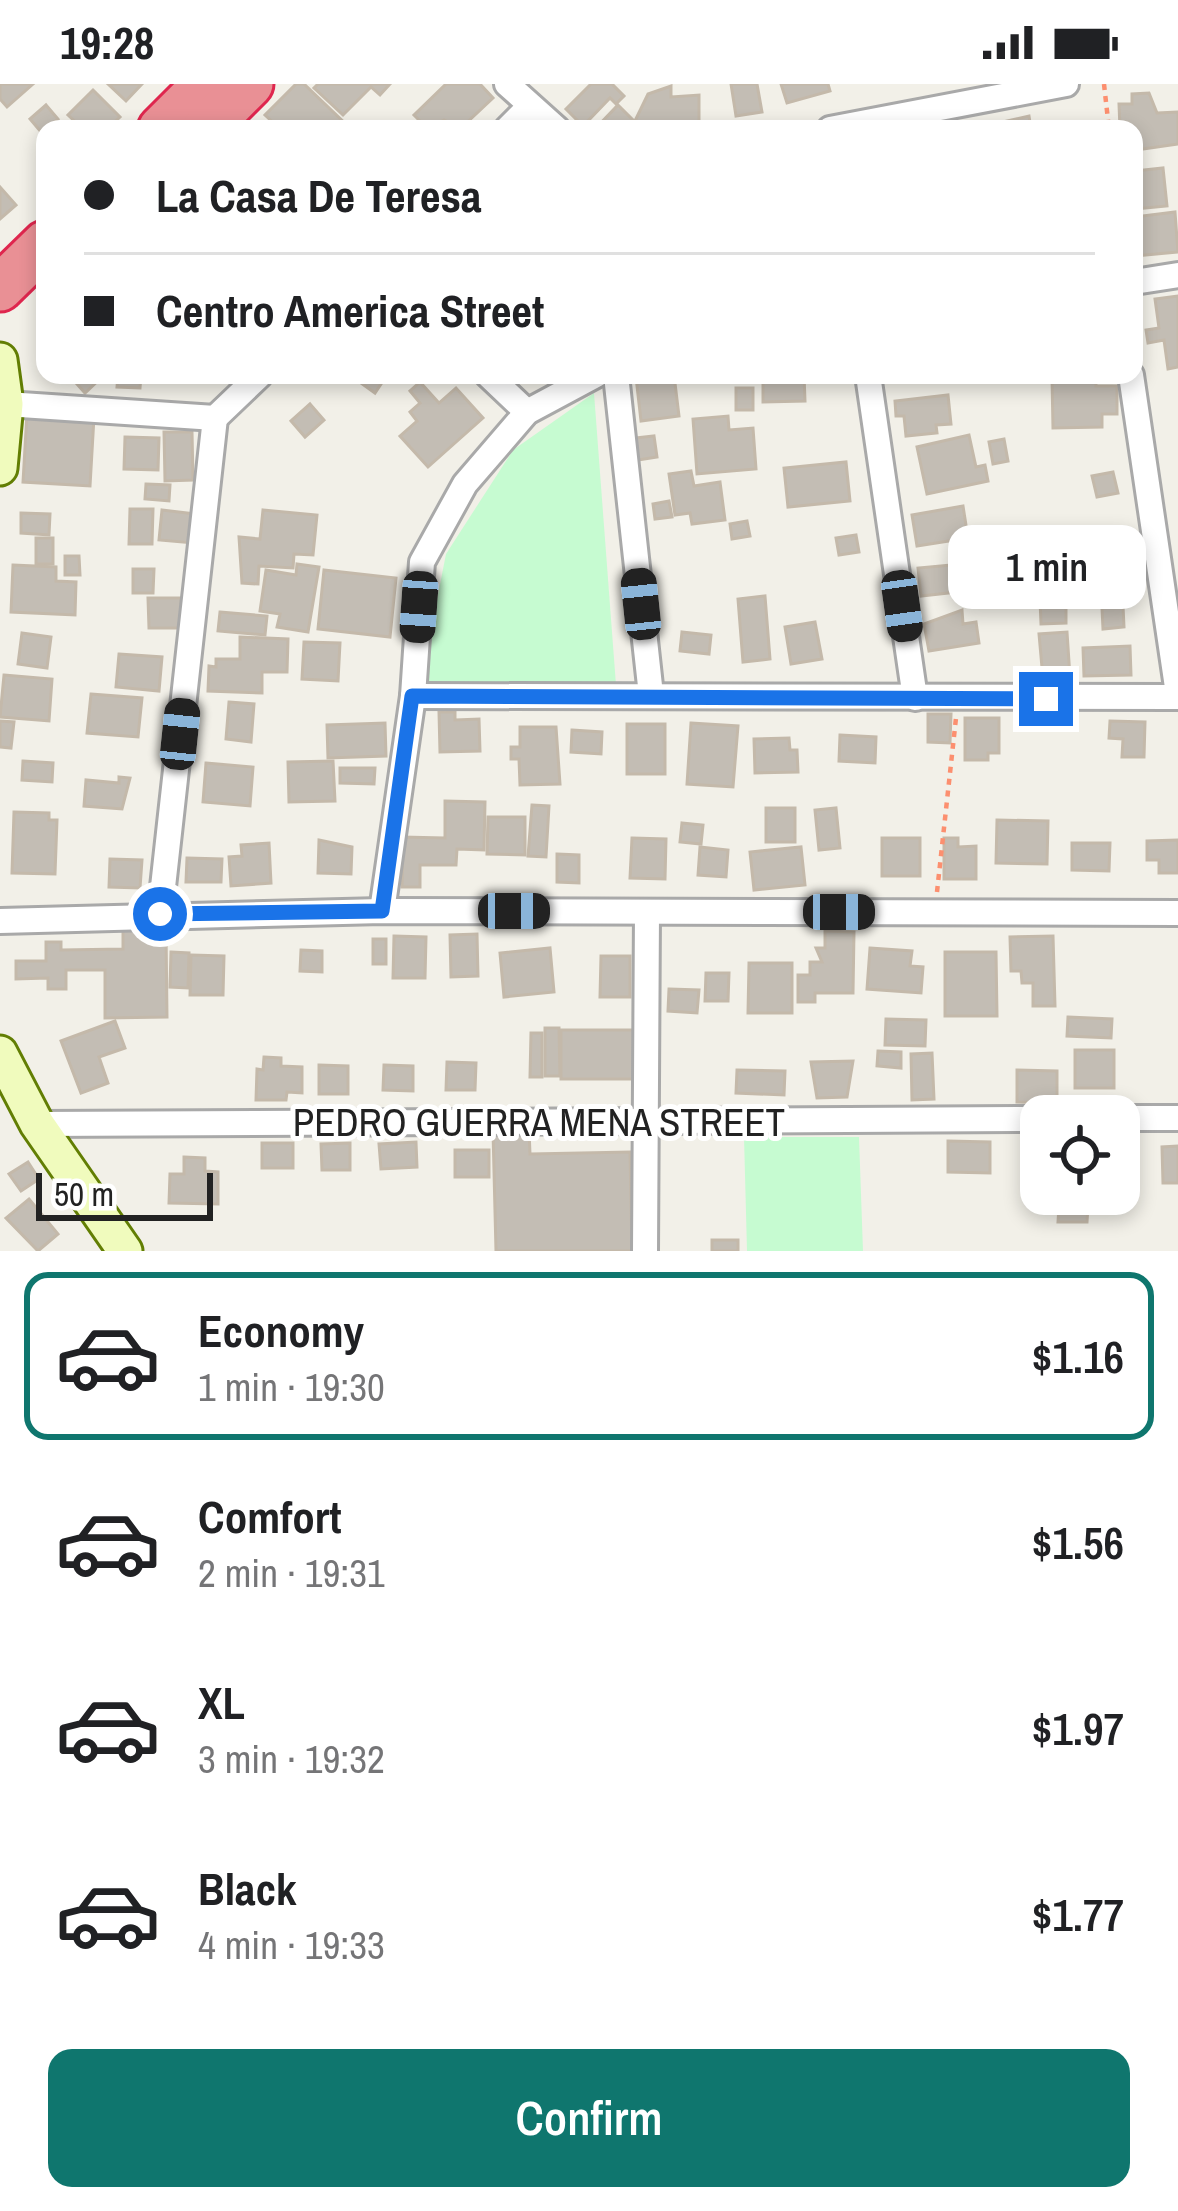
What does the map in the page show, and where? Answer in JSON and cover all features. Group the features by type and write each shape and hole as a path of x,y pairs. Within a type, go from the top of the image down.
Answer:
{"highway":[{"path":"170,120 206,84"},
{"path":"214,120 250,84"},
{"path":"0,326 23,273"}],"street":[{"path":"508,84 546,120"},
{"path":"877,120 1066,84"},
{"path":"516,120 529,107"},
{"path":"1143,281 1178,275"},
{"path":"0,359 6,404 0,468"},
{"path":"160,914 215,418 251,384"},
{"path":"497,384 527,412"},
{"path":"382,911 412,696 422,562 465,484 527,412 579,384"},
{"path":"617,384 650,695"},
{"path":"869,384 915,698"},
{"path":"412,696 957,700 1178,695 1166,504 1133,384"},
{"path":"6,404 215,418"},
{"path":"0,920 382,911 1178,913"},
{"path":"645,1251 647,912"},
{"path":"0,1054 37,1124 125,1251"},
{"path":"1140,1118 1178,1118"},
{"name":"PEDRO GUERRA MENA STREET","path":"37,1124 1020,1119"}],"path":[{"path":"1104,84 1107,120"},
{"path":"935,913 957,700"}],"green space":[{"path":"594,393 616,685 420,686 446,554 513,450"},
{"path":"744,1137 859,1137 863,1251 747,1251"}],"building":[{"path":"0,84 33,84 7,107 0,99"},
{"path":"108,84 142,84 126,101"},
{"path":"296,84 304,84 342,120 270,120 265,115"},
{"path":"318,84 390,84 380,95 371,87 343,115 314,88"},
{"path":"446,84 480,84 493,98 470,120 419,120 414,115"},
{"path":"591,84 612,84 624,96 616,104 610,98 589,120 577,120 566,109"},
{"path":"731,84 757,84 762,112 736,116"},
{"path":"781,84 828,84 830,91 787,103"},
{"path":"671,86 671,97 699,95 699,120 635,120 648,94"},
{"path":"93,90 120,117 73,120 68,115"},
{"path":"1149,93 1157,113 1178,112 1178,144 1143,149 1143,120 1120,120 1119,104 1132,104 1132,94"},
{"path":"46,105 58,119 36,120 36,126 30,119"},
{"path":"618,105 633,120 604,120"},
{"path":"1163,168 1167,206 1143,208 1143,170"},
{"path":"0,187 16,205 0,219"},
{"path":"1175,212 1178,252 1143,255 1143,216"},
{"path":"1178,296 1178,367 1168,369 1164,340 1148,343 1146,330 1159,328 1155,299"},
{"path":"422,384 439,403 456,388 483,418 428,467 400,436 417,421 410,412 420,403 410,391"},
{"path":"637,384 675,384 679,416 641,421"},
{"path":"763,384 804,384 805,401 763,402"},
{"path":"1052,384 1117,386 1117,414 1102,414 1102,427 1053,428"},
{"path":"736,388 753,388 753,410 736,410"},
{"path":"948,395 951,424 936,425 937,433 906,436 904,416 896,416 895,401"},
{"path":"310,404 324,420 305,437 291,421"},
{"path":"27,413 94,417 90,486 23,482"},
{"path":"728,416 729,430 753,428 756,469 697,474 693,419"},
{"path":"164,432 192,432 193,480 165,481"},
{"path":"969,435 976,467 985,465 988,481 927,494 917,447"},
{"path":"654,436 657,457 638,460 635,438"},
{"path":"125,437 159,438 158,470 124,469"},
{"path":"1004,439 1008,461 993,464 989,442"},
{"path":"846,462 850,501 788,507 784,468"},
{"path":"691,471 694,486 720,482 725,520 692,524 690,513 675,515 669,474"},
{"path":"1113,472 1118,493 1097,497 1092,476"},
{"path":"146,484 170,485 169,501 145,499"},
{"path":"669,501 672,517 655,519 653,504"},
{"path":"963,506 968,538 917,546 912,515"},
{"path":"130,509 153,509 152,544 129,544"},
{"path":"162,510 196,514 193,543 159,540"},
{"path":"263,510 317,515 313,555 294,554 293,568 259,566 258,584 242,583 239,537 260,539"},
{"path":"21,513 50,514 49,535 21,533"},
{"path":"747,521 750,536 732,539 730,524"},
{"path":"856,535 859,552 839,555 836,538"},
{"path":"36,538 53,538 53,564 36,564"},
{"path":"1057,547 1098,548 1098,555 1126,555 1126,578 1121,578 1121,586 1104,586 1104,593 1066,593 1066,580 1057,580"},
{"path":"65,556 79,556 80,575 65,575"},
{"path":"974,563 976,590 921,596 918,568"},
{"path":"297,564 319,567 308,632 277,627 280,614 260,611 266,570 296,575"},
{"path":"13,565 56,567 56,581 76,582 75,615 11,612"},
{"path":"133,569 154,569 153,593 133,593"},
{"path":"324,570 396,578 390,637 318,629"},
{"path":"765,596 770,659 743,662 738,599"},
{"path":"148,598 181,598 181,628 149,628"},
{"path":"1066,598 1066,623 1041,624 1040,600"},
{"path":"1123,606 1124,627 1103,629 1102,608"},
{"path":"962,610 963,624 976,622 979,643 929,651 924,624"},
{"path":"220,612 267,616 265,635 218,631"},
{"path":"815,622 822,659 791,664 785,627"},
{"path":"682,632 711,635 709,654 680,651"},
{"path":"1067,632 1070,677 1043,679 1039,634"},
{"path":"22,633 51,637 47,668 18,664"},
{"path":"240,637 288,639 287,672 262,672 262,693 208,691 209,666 216,667 216,659 240,659"},
{"path":"304,642 340,643 338,681 302,679"},
{"path":"1130,646 1131,675 1084,676 1083,648"},
{"path":"119,654 162,657 159,691 116,687"},
{"path":"4,675 52,679 49,721 0,717"},
{"path":"91,694 142,698 138,737 87,733"},
{"path":"229,702 254,704 251,742 226,739"},
{"path":"439,712 455,712 455,720 479,719 480,751 440,752"},
{"path":"928,714 951,714 950,743 928,742"},
{"path":"965,718 999,718 999,753 988,753 988,760 965,760"},
{"path":"0,721 14,722 11,748 0,747"},
{"path":"1110,721 1145,722 1144,757 1122,757 1123,739 1109,738"},
{"path":"385,723 386,756 328,758 327,725"},
{"path":"691,723 738,726 733,787 687,784"},
{"path":"627,724 665,724 665,774 627,774"},
{"path":"520,727 556,727 560,784 520,785 519,759 511,759 511,747 520,747"},
{"path":"572,730 602,732 601,754 571,752"},
{"path":"840,735 876,737 875,763 839,761"},
{"path":"789,738 790,750 797,750 798,772 755,773 754,739"},
{"path":"23,761 53,763 52,782 22,780"},
{"path":"333,761 335,801 289,802 288,762"},
{"path":"206,763 253,767 250,806 203,802"},
{"path":"340,768 375,768 374,784 340,783"},
{"path":"119,777 130,778 122,809 84,806 86,780 119,783"},
{"path":"445,801 485,802 484,850 457,849 456,865 420,865 420,887 402,887 403,837 445,838"},
{"path":"532,805 549,806 546,857 528,856"},
{"path":"766,808 795,808 795,842 766,842"},
{"path":"836,808 840,848 819,850 815,810"},
{"path":"14,812 49,813 49,820 57,820 55,874 12,873"},
{"path":"488,817 525,817 525,855 487,854"},
{"path":"997,820 1048,821 1047,864 996,863"},
{"path":"682,823 703,825 701,844 680,842"},
{"path":"632,838 666,839 665,879 630,878"},
{"path":"882,838 920,838 920,876 882,876"},
{"path":"944,838 958,838 958,847 976,846 976,879 944,879"},
{"path":"319,840 352,847 351,874 318,873"},
{"path":"1178,840 1178,873 1159,873 1159,860 1147,860 1147,841"},
{"path":"269,843 271,883 231,886 229,857 242,856 241,845"},
{"path":"1072,843 1110,843 1109,871 1072,870"},
{"path":"700,847 728,850 726,877 698,875"},
{"path":"801,847 805,885 754,890 750,852"},
{"path":"557,854 579,855 579,883 557,882"},
{"path":"187,858 222,859 221,882 186,882"},
{"path":"110,859 142,860 140,888 109,887"},
{"path":"123,930 166,930 167,1017 105,1018 105,970 66,970 66,989 48,989 48,978 16,979 16,961 46,961 46,942 61,942 61,950 123,949"},
{"path":"825,931 854,932 853,993 815,993 815,1002 798,1002 798,975 810,975 810,962 822,962 816,948 825,948"},
{"path":"477,934 478,976 451,977 450,935"},
{"path":"394,936 426,937 425,978 393,978"},
{"path":"1053,936 1055,1006 1033,1006 1033,983 1022,983 1021,971 1011,971 1010,937"},
{"path":"373,939 386,939 386,964 373,964"},
{"path":"550,948 554,992 504,997 500,953"},
{"path":"870,948 912,951 910,966 923,967 921,993 867,989"},
{"path":"301,950 322,951 322,972 300,971"},
{"path":"171,952 189,953 188,988 170,987"},
{"path":"945,952 996,952 997,1016 945,1016"},
{"path":"191,955 224,956 223,995 190,995"},
{"path":"601,956 630,956 630,997 600,997"},
{"path":"749,963 792,963 792,1013 748,1013"},
{"path":"706,973 729,973 728,1001 705,1001"},
{"path":"669,989 699,990 697,1013 668,1011"},
{"path":"1068,1017 1112,1019 1111,1038 1067,1036"},
{"path":"886,1019 926,1020 925,1046 885,1045"},
{"path":"115,1021 125,1048 99,1057 108,1083 81,1093 61,1041"},
{"path":"545,1028 559,1028 560,1076 545,1076"},
{"path":"561,1030 637,1030 637,1079 561,1079"},
{"path":"531,1033 542,1033 542,1077 530,1077"},
{"path":"1075,1050 1114,1050 1114,1088 1075,1088"},
{"path":"878,1051 901,1052 901,1068 877,1066"},
{"path":"932,1053 934,1099 912,1100 911,1054"},
{"path":"264,1057 281,1058 281,1066 302,1067 302,1093 287,1092 286,1100 256,1100 257,1069 263,1070"},
{"path":"853,1061 847,1097 817,1098 811,1062"},
{"path":"447,1062 476,1063 475,1090 446,1090"},
{"path":"319,1065 348,1066 348,1094 319,1094"},
{"path":"384,1065 413,1066 413,1091 383,1090"},
{"path":"737,1070 785,1071 784,1095 736,1093"},
{"path":"1017,1070 1057,1071 1057,1095 1020,1095 1017,1102"},
{"path":"529,1130 530,1154 630,1152 632,1251 496,1251 493,1131"},
{"path":"948,1141 990,1142 990,1173 948,1172"},
{"path":"416,1142 417,1167 381,1169 379,1144"},
{"path":"262,1143 293,1143 293,1168 262,1168"},
{"path":"350,1143 350,1170 322,1170 321,1144"},
{"path":"1178,1146 1178,1183 1163,1183 1162,1147"},
{"path":"455,1150 489,1150 489,1177 455,1177"},
{"path":"184,1157 205,1158 205,1171 218,1172 218,1204 169,1203 170,1174 184,1174"},
{"path":"28,1162 39,1179 21,1191 9,1174"},
{"path":"29,1199 58,1234 38,1251 6,1218"},
{"path":"1058,1215 1087,1215 1087,1222 1058,1222"},
{"path":"712,1240 738,1240 738,1251 712,1251"}],"route":[{"path":"160,914 382,911 412,696 1046,699"}]}
